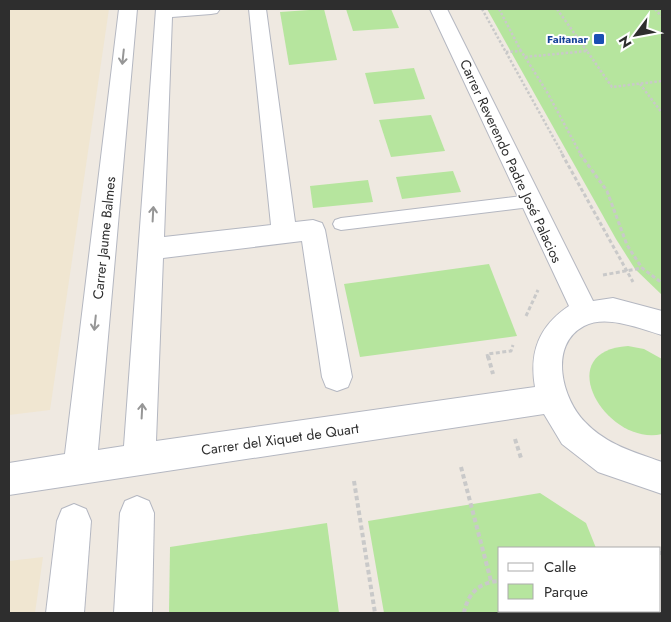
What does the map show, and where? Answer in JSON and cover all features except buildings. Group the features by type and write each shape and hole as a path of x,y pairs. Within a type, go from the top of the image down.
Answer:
{"street":[{"name":"Carrer Jaume Balmes","path":"80,468 128,9"},
{"path":"139,460 164,11 211,9"},
{"path":"258,9 284,233"},
{"name":"Carrer Reverendo Padre José Palacios","path":"439,9 530,202 585,312"},
{"path":"151,249 313,230 337,377"},
{"path":"662,323 642,314 612,309 585,312 567,321 553,335 546,354 545,376 551,399 564,423 584,444 609,462 637,474 662,478"},
{"name":"Carrer del Xiquet de Quart","path":"9,479 551,399"},
{"path":"133,613 137,512"},
{"path":"65,613 74,522"}],"lane":[{"path":"341,224 530,202"}],"path":[{"path":"482,9 636,287"},
{"path":"499,9 507,28 547,92 580,154 608,191 627,245 642,268 662,284"},
{"path":"558,9 612,87 662,81"},
{"path":"655,9 662,17"},
{"path":"506,52 522,51"},
{"path":"525,57 587,51"},
{"path":"640,84 662,113"},
{"path":"461,467 491,580"},
{"path":"354,481 375,613"},
{"path":"464,613 471,593 480,585 491,580 498,581"}],"shaded area":[{"path":"9,9 109,9 50,410 9,415"},
{"path":"43,557 35,613 9,613 9,561"}],"green space":[{"path":"324,9 337,60 289,65 280,12"},
{"path":"346,9 391,9 399,28 353,31"},
{"path":"487,9 662,9 662,295 635,269 616,239"},
{"path":"414,68 425,99 374,104 365,73"},
{"path":"431,115 445,151 391,157 379,120"},
{"path":"453,171 461,192 402,199 396,177"},
{"path":"368,180 373,202 313,208 310,186"},
{"path":"489,264 517,336 360,357 344,284"},
{"path":"628,346 644,349 662,359 662,434 642,434 622,426 606,413 595,397 590,379 592,364 605,352"},
{"path":"540,493 586,523 596,547 498,547 498,612 621,613 384,613 368,521"},
{"path":"327,523 339,613 169,613 170,547"}],"place":[{"name":"Faitanar","path":"599,39"}]}
